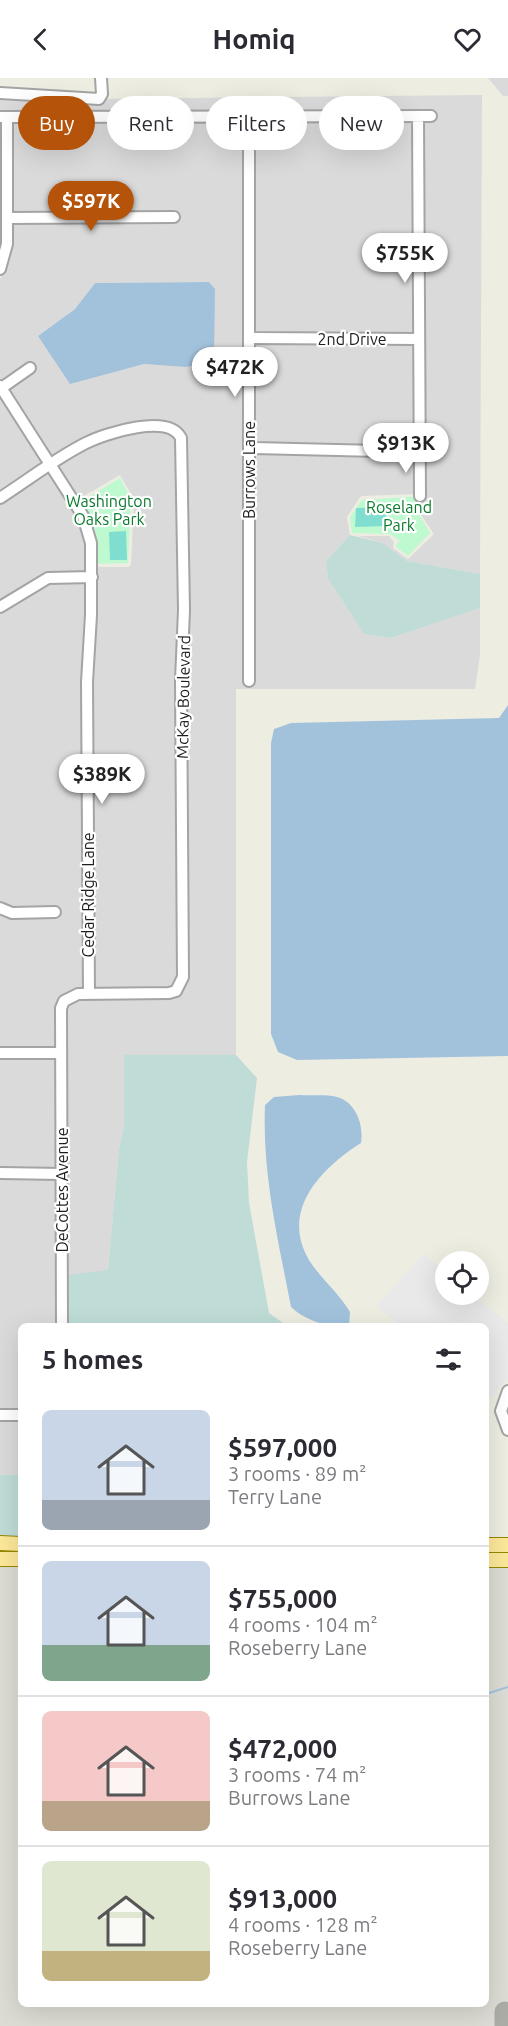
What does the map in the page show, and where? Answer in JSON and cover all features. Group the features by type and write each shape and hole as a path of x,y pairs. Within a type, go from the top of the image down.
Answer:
{"main road":[{"path":"0,1544 18,1544"},
{"path":"489,1545 508,1545"},
{"path":"0,1559 18,1559"},
{"path":"489,1560 508,1560"}],"street":[{"path":"0,93 99,99 102,94 101,78"},
{"path":"0,269 7,244 8,218 3,117 206,116"},
{"path":"307,116 431,116"},
{"path":"418,116 420,496"},
{"name":"Burrows Lane","path":"249,150 249,681"},
{"path":"8,218 174,217"},
{"name":"2nd Drive","path":"249,338 419,339"},
{"path":"0,388 30,368"},
{"name":"Cedar Ridge Lane","path":"0,388 51,465 88,530 92,577 87,682 89,994"},
{"name":"McKay Boulevard","path":"0,498 102,435 152,426 173,429 179,434 183,445 183,977 176,991 168,993 78,994 64,1001 60,1016 61,1053"},
{"path":"249,448 420,452"},
{"path":"0,608 48,578 92,577"},
{"path":"0,908 12,913 55,912"},
{"path":"0,1053 61,1053"},
{"name":"DeCottes Avenue","path":"61,1053 62,1323"},
{"path":"0,1173 62,1174"},
{"path":"508,1391 501,1411 508,1430"},
{"path":"0,1415 18,1414"}],"shaded area":[{"path":"488,78 508,78 508,96 503,96"},
{"path":"482,95 480,574 407,561 383,543 358,536 389,536 394,542 393,548 408,559 434,534 419,512 420,501 424,500 422,120 435,120 435,111 404,111 404,96 386,96"},
{"path":"307,97 319,97 319,111 307,111"},
{"path":"194,98 206,98 206,112 194,112"},
{"path":"95,99 107,99 107,112 95,112"},
{"path":"0,100 18,100 18,112 0,112"},
{"path":"194,120 206,120 206,150 244,150 245,685 254,685 254,453 416,456 416,494 361,496 347,517 350,535 326,561 328,579 364,634 391,638 480,608 480,655 475,689 236,689 236,1055 124,1056 124,1126 119,1149 108,1271 66,1275 64,1016 67,1004 78,998 169,998 179,994 187,977 187,444 183,432 176,425 151,421 101,431 52,459 7,389 36,370 32,362 2,382 0,378 0,279 8,263 12,223 178,222 179,213 12,214 11,122 18,122 18,150 95,150 95,121 107,121 107,150 194,150","holes":["210,282 185,367 144,364 112,372 38,336 75,309 95,283"]},
{"path":"307,120 319,120 319,150 404,150 404,120 414,120 415,334 253,334 253,150 307,150"},
{"path":"0,122 3,122 3,243 0,259"},
{"path":"209,282 215,289 214,356 208,364 185,367 144,364 70,384 38,336 75,309 95,283"},
{"path":"253,343 415,344 416,447 254,444"},
{"path":"0,394 45,464 0,492"},
{"path":"152,430 163,431 176,437 179,446 179,976 174,987 168,989 93,989 91,683 96,567 128,567 131,565 134,499 120,475 77,500 57,467 104,440"},
{"path":"50,471 79,519 87,543 88,572 57,573 0,602 0,503"},
{"path":"386,507 386,526 355,527 356,508"},
{"path":"126,531 127,560 110,560 109,532"},
{"path":"350,535 383,543 407,561 480,574 480,608 391,638 364,634 328,579 326,561"},
{"path":"88,582 85,989 69,992 62,998 57,1049 0,1049 0,913 13,917 59,916 59,908 13,908 0,903 0,613 49,583"},
{"path":"508,705 508,1056 297,1060 278,1052 271,1034 271,743 274,729 291,723 499,718"},
{"path":"124,1055 236,1055 257,1078 247,1162 249,1203 269,1313 283,1323 66,1323 66,1275 108,1270 119,1149 124,1126"},
{"path":"0,1058 57,1058 58,1169 0,1169"},
{"path":"299,1095 337,1097 354,1109 360,1122 361,1143 332,1165 319,1179 302,1208 299,1225 301,1242 309,1260 350,1312 349,1323 318,1322 303,1316 291,1307 268,1181 265,1105 274,1097"},
{"path":"0,1178 58,1178 58,1323 18,1323 18,1410 0,1410"},
{"path":"424,1254 435,1263 435,1305 486,1305 508,1323 508,1378 490,1399 489,1323 397,1323 376,1306"},
{"path":"0,1419 18,1419 18,1474 0,1475"},
{"path":"18,1474 18,1539 0,1539 0,1475"},
{"path":"489,1563 508,1563 508,2026 0,2026 0,1564 18,1564 18,2007 489,2007"}],"green space":[{"name":"Washington Oaks Park","path":"120,478 131,499 128,563 97,564 95,529 80,502"},
{"name":"Roseland Park","path":"423,496 419,500 417,511 430,533 408,556 395,546 400,541 390,534 352,533 350,517 362,500"}],"waterway":[{"path":"489,1693 508,1687"}],"taxiway":[{"path":"505,2012 505,2026"}]}
